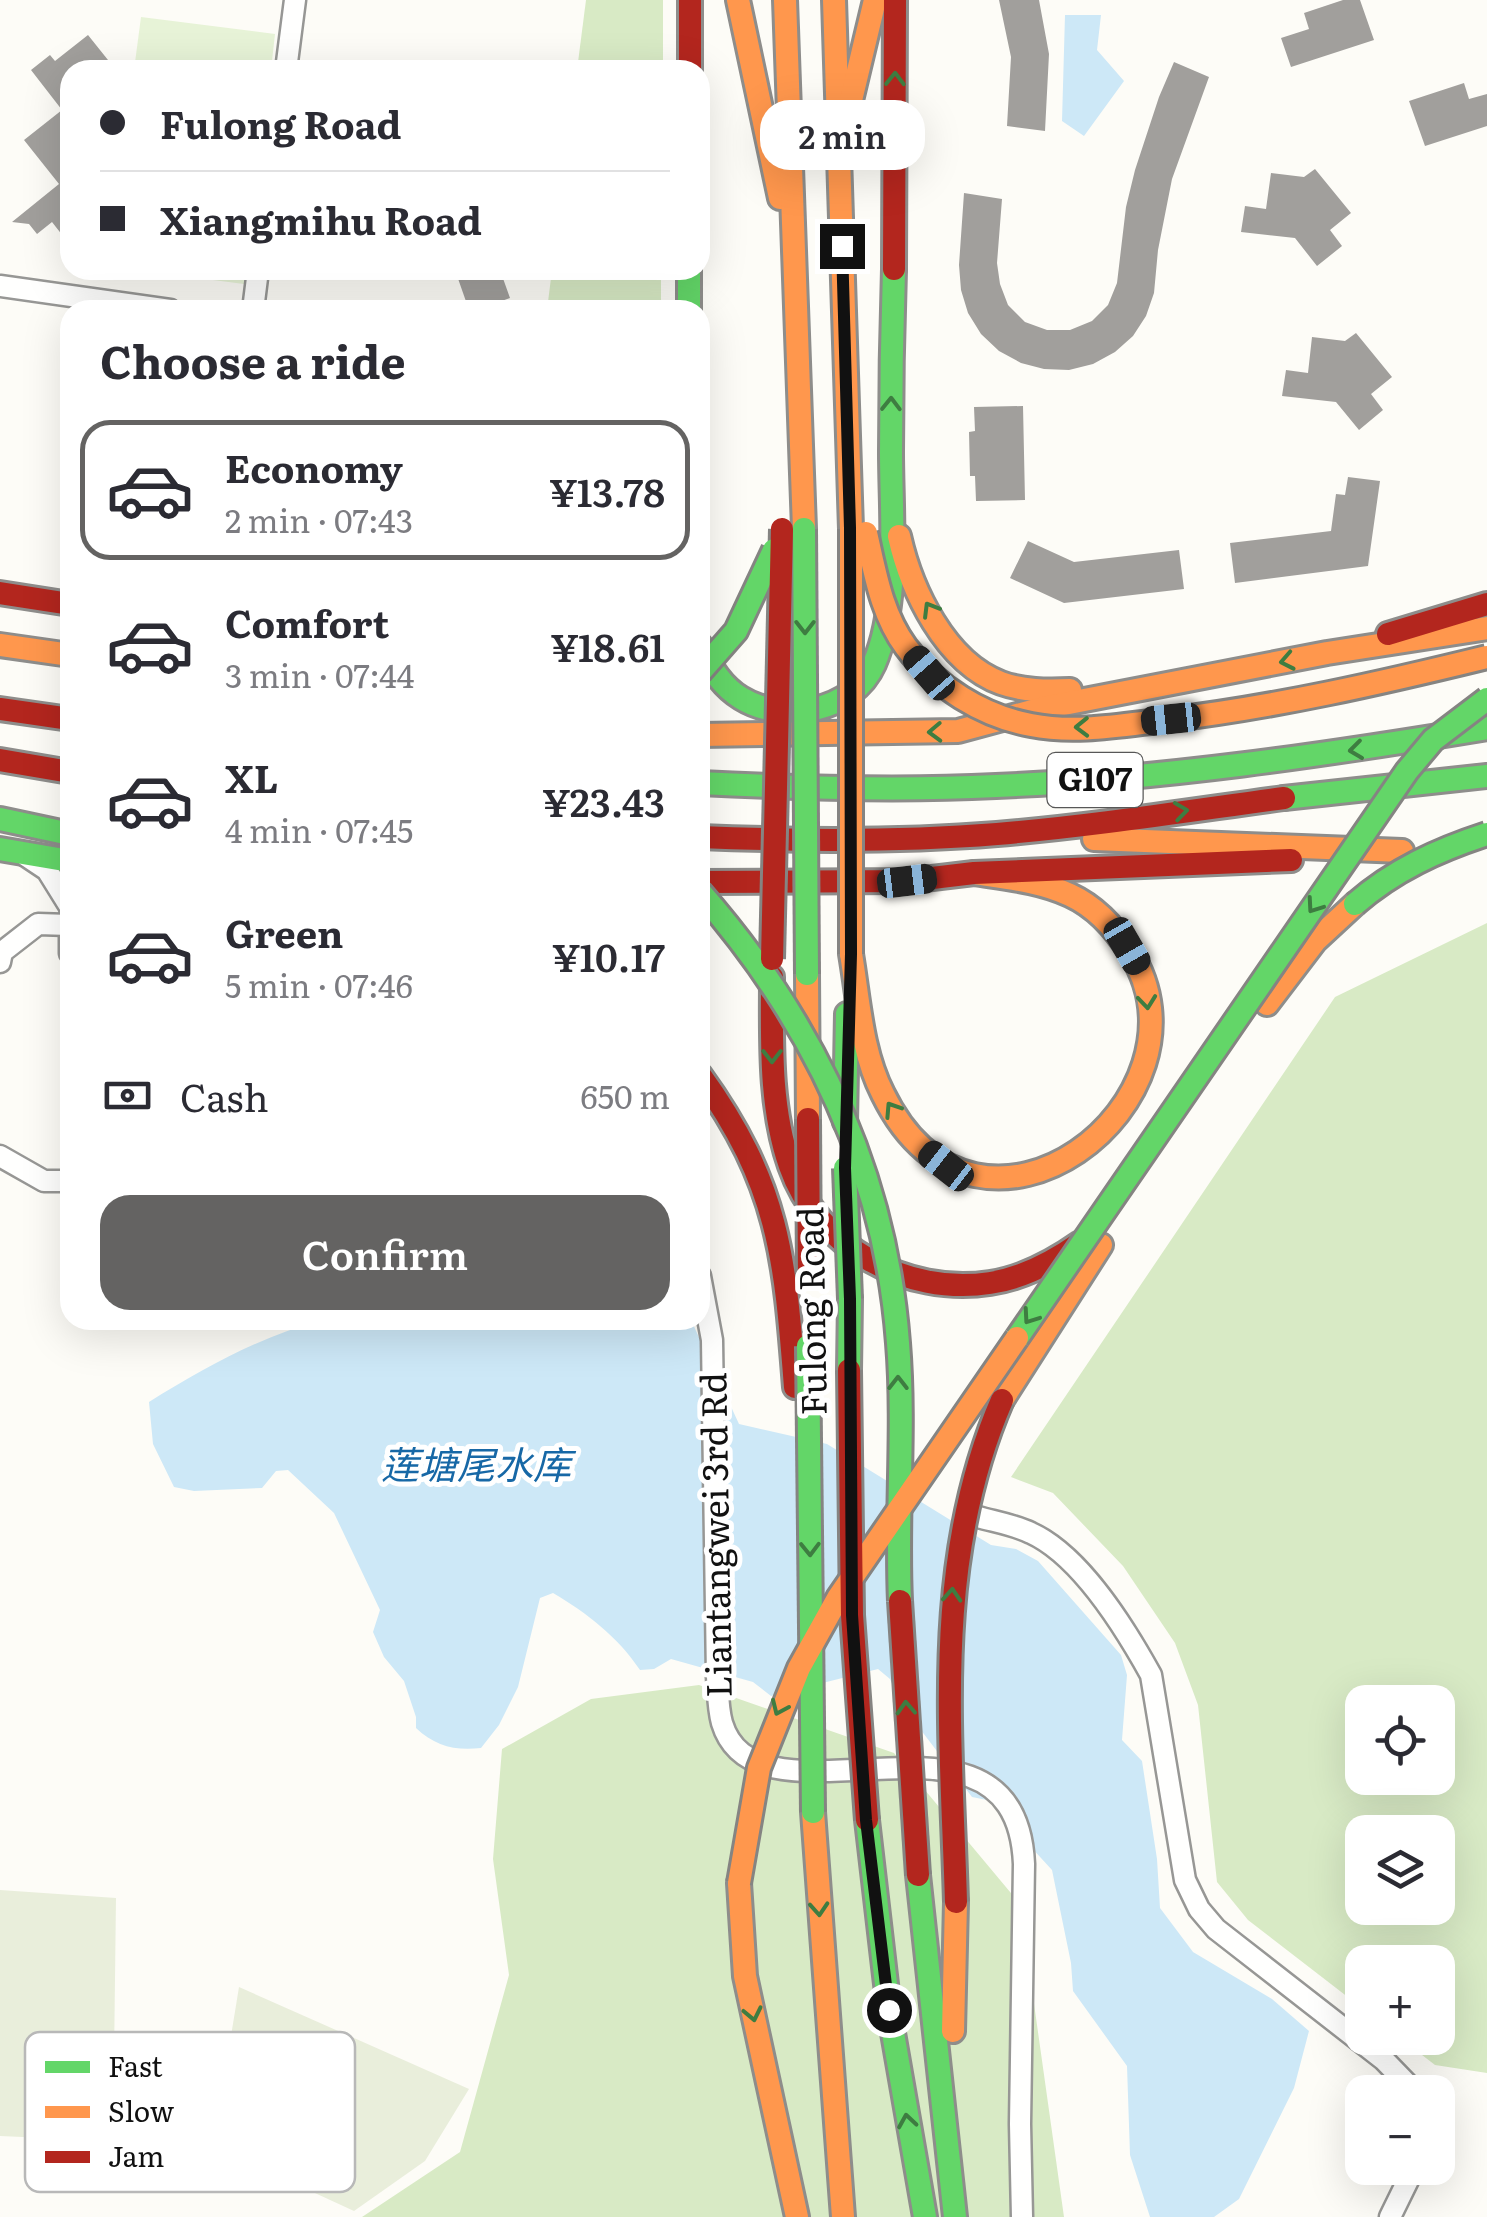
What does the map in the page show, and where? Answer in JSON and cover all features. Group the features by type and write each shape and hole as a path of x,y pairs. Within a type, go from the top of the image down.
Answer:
{"main road":[{"path":"690,0 690,60"},
{"path":"738,0 771,144 796,309"},
{"path":"786,0 796,309"},
{"path":"834,0 840,170"},
{"path":"840,170 852,90 875,0"},
{"path":"710,665 726,688 759,707 780,711 822,708 859,687 872,670 882,644 890,501 895,0"},
{"name":"Fulong Road","path":"840,170 846,399 858,530 845,1168 852,1615 866,1820 889,2010 925,2217"},
{"name":"Fulong Road","path":"796,309 800,404 793,529 807,974 809,1278 800,1346 809,1501 813,1812 843,2217"},
{"path":"890,501 909,574 949,642 990,678 1038,691 1168,685"},
{"path":"710,662 740,628 793,529"},
{"path":"793,529 772,959 772,1068 780,1137 790,1166 816,1216 844,1246 881,1268 909,1278 973,1286 1028,1274 1063,1257 1128,1206"},
{"path":"858,530 893,626 929,673 985,711 1032,726 1105,726 1270,708 1487,657"},
{"path":"0,593 60,602"},
{"path":"1327,653 1487,604"},
{"path":"710,735 958,731 1043,708 1327,653 1487,628"},
{"path":"0,645 60,654"},
{"path":"797,2217 745,1976 739,1883 747,1814 770,1730 800,1663 838,1598 1407,770 1433,740 1487,699"},
{"path":"0,709 60,718"},
{"name":"G107","path":"710,784 889,789 1102,779 1387,746 1487,728"},
{"path":"0,760 60,770"},
{"name":"G107","path":"710,837 998,834 1290,796 1487,776"},
{"path":"0,818 60,832"},
{"path":"998,834 1402,850"},
{"path":"710,882 907,881 974,873 1178,867 1402,850 1487,835"},
{"path":"948,2132 956,1902 950,1601 959,1527 983,1439 1002,1400 1128,1206 1291,969 1381,880 1414,862 1487,835"},
{"path":"10,850 60,860"},
{"path":"851,954 866,1043 882,1094 922,1148 946,1166 978,1176 1034,1173 1068,1160 1098,1140 1133,1094 1149,1035 1148,998 1142,972 1105,918 1074,896 1038,883 974,873"},
{"path":"710,904 796,1019 837,1096 868,1180 886,1248 898,1343 898,1555 918,1875 955,2217"},
{"path":"710,1089 749,1149 772,1201 800,1346"}],"street":[{"path":"287,60 295,0"},
{"path":"0,286 99,300"},
{"path":"10,850 47,870 60,891"},
{"path":"0,962 2,952 38,924 60,925"},
{"path":"0,1156 44,1180 60,1181"},
{"name":"Liantangwei 3rd Rd","path":"710,1320 718,1677 722,1724 728,1735 746,1754 782,1768 944,1769 970,1775 1000,1794 1020,1834 1024,1864 1022,2217"},
{"path":"978,1516 1029,1531 1054,1546 1084,1576 1136,1646 1151,1675 1185,1880 1199,1909 1216,1929 1399,2075"},
{"path":"1390,2217 1406,2185"}],"green space":[{"path":"586,0 663,0 663,60 578,60"},
{"path":"141,17 275,34 272,60 135,60"},
{"path":"213,280 245,280 244,284"},
{"path":"551,280 661,280 661,300 548,300"},
{"path":"1487,923 1487,2073 1435,2065 1422,2055 1455,2055 1455,1945 1345,1945 1345,1995 1248,1920 1217,1882 1198,1705 1175,1643 1123,1566 1053,1493 1011,1477 1335,997"},
{"path":"699,1685 894,1753 1020,1904 1064,2217 362,2217 460,2152 509,1975 493,1859 502,1749 591,1699"},
{"path":"0,1890 116,1898 114,2032 25,2032 25,2137 0,2136"},
{"path":"239,1987 340,2032 232,2032"},
{"path":"355,2038 469,2089 425,2161 354,2211 313,2192 355,2192"}],"water":[{"path":"1065,15 1101,15 1097,50 1124,81 1084,136 1062,121"},
{"name":"莲塘尾水库","path":"291,1330 696,1330 739,1424 827,1444 991,1545 1016,1549 1038,1561 1121,1655 1127,1675 1122,1740 1142,1761 1160,1908 1193,1952 1272,1999 1309,2031 1294,2088 1239,2199 1214,2217 1150,2217 1130,2155 1127,2066 1073,1991 1052,1870 1019,1834 1007,1804 972,1797 901,1704 890,1679 878,1669 771,1696 753,1682 671,1659 654,1669 640,1670 601,1627 553,1593 540,1598 518,1687 499,1725 481,1748 446,1746 416,1728 404,1681 384,1657 373,1632 380,1610 334,1513 288,1470 276,1471 262,1488 194,1491 174,1487 153,1444 149,1402"}],"building":[{"path":"999,0 1039,0 1049,54 1045,131 1007,126 1011,57"},
{"path":"1343,0 1360,0 1374,40 1291,67 1281,38 1309,29 1304,13"},
{"path":"88,35 108,60 60,60 60,107 31,70 50,55 55,61"},
{"path":"1174,62 1209,77 1172,179 1154,293 1146,316 1133,336 1115,352 1093,364 1069,370 1021,363 999,351 981,334 968,313 961,290 964,193 1002,199 997,263 1000,284 1008,305 1025,322 1047,330 1070,330 1092,321 1108,305 1117,283 1126,207 1135,170"},
{"path":"1464,83 1469,99 1487,94 1487,126 1425,146 1409,101"},
{"path":"60,112 60,232 52,222 37,234 29,224 12,222 59,184 24,140"},
{"path":"1315,169 1351,213 1330,230 1342,246 1317,266 1295,238 1241,232 1245,206 1266,209 1271,173 1304,177"},
{"path":"458,280 504,280 510,298 504,300 466,300"},
{"path":"1356,333 1392,377 1371,394 1383,410 1359,430 1336,402 1282,396 1286,370 1308,373 1312,337 1345,341"},
{"path":"1023,406 1025,500 976,501 975,476 970,476 969,432 975,431 974,407"},
{"path":"1348,477 1380,481 1368,566 1235,583 1230,543 1331,531 1336,494 1345,495"},
{"path":"1028,541 1074,562 1179,550 1184,589 1064,603 1010,578"}],"traffic: fast":[{"path":"710,665 727,688 741,698 758,706 796,711 834,703 864,680 874,664 891,588 894,269"},
{"path":"689,280 689,300"},
{"path":"804,529 807,974"},
{"path":"710,661 736,631 774,550"},
{"path":"1017,1338 1407,771 1433,740 1487,699"},
{"path":"710,783 885,789 1058,783 1242,764 1487,728"},
{"path":"1284,798 1487,776"},
{"path":"0,819 60,832"},
{"path":"1355,904 1417,862 1487,834"},
{"path":"0,849 60,859"},
{"path":"710,904 777,993 809,1046 859,1158 877,1218 890,1279 900,1375 900,1601"},
{"path":"845,1122 847,1014"},
{"path":"845,1168 850,1299"},
{"path":"849,1370 850,1299"},
{"path":"808,1346 813,1812"},
{"path":"867,1820 889,2010 925,2217"},
{"path":"918,1875 955,2217"}],"traffic: slow":[{"path":"738,0 780,198"},
{"path":"785,0 804,529"},
{"path":"834,0 851,529"},
{"path":"847,117 875,0"},
{"path":"851,529 851,954"},
{"path":"866,533 885,606 897,634 918,661 961,698 995,715 1031,725 1099,728 1207,715 1328,693 1487,657"},
{"path":"899,536 922,601 963,659 1009,686 1070,690"},
{"path":"710,735 958,731 1043,708 1327,653 1487,628"},
{"path":"0,645 60,654"},
{"path":"1094,839 1402,851"},
{"path":"851,954 862,1025 876,1078 883,1094 925,1150 975,1175 1028,1174 1077,1152 1118,1113 1144,1064 1150,1008 1130,952 1104,919 1070,895 1035,883 974,873"},
{"path":"1267,1004 1315,941 1355,904"},
{"path":"807,974 808,1119"},
{"path":"1002,1400 1101,1245"},
{"path":"739,1883 759,1768 799,1668 838,1598 1017,1338"},
{"path":"813,1812 843,2217"},
{"path":"739,1883 745,1976 797,2217"},
{"path":"953,2031 956,1902"}],"traffic: jam":[{"path":"690,0 690,60"},
{"path":"894,269 895,0"},
{"path":"772,959 782,529"},
{"path":"0,593 60,602"},
{"path":"1388,634 1487,604"},
{"path":"0,709 60,718"},
{"path":"0,760 60,770"},
{"path":"710,837 960,837 1069,827 1284,798"},
{"path":"710,882 907,881 974,873 1291,860"},
{"path":"772,977 773,1072 783,1143 803,1195 843,1242 897,1273 927,1282 958,1285 1015,1277 1049,1263 1080,1243"},
{"path":"710,1090 747,1151 773,1223 787,1299 795,1387"},
{"path":"808,1119 809,1278"},
{"path":"849,1370 852,1615 867,1820"},
{"path":"956,1902 950,1710 955,1584 980,1461 1002,1400"},
{"path":"900,1601 918,1875"}],"route":[{"path":"842,246 850,528 851,954 845,1168 852,1615 866,1820 889,2010"}]}
